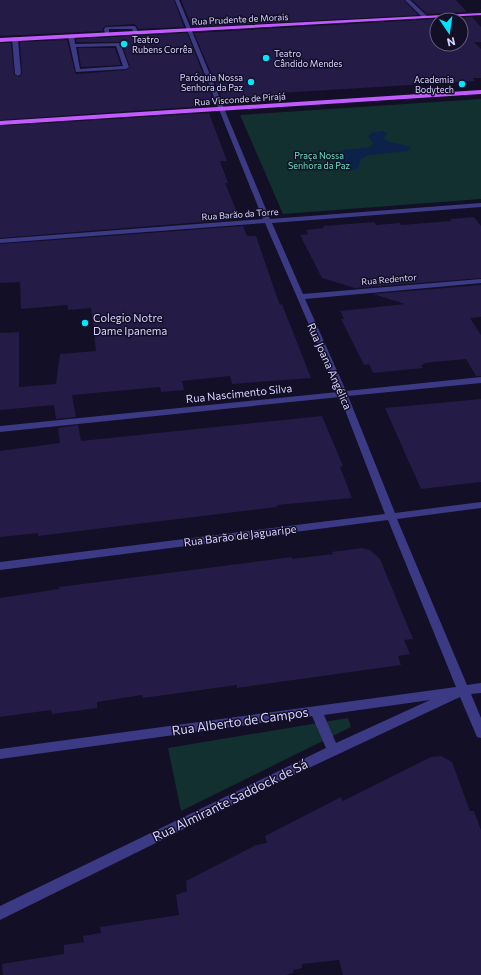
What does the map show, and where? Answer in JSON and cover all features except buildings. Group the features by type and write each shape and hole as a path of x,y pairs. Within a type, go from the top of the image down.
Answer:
{"main road":[{"name":"Rua Prudente de Morais","path":"136,33 481,14"},
{"path":"0,40 107,34"},
{"name":"Rua Visconde de Pirajá","path":"0,123 481,92"}],"street":[{"name":"Rua Joana Angélica","path":"177,0 268,221 342,394 481,733"},
{"path":"407,0 425,17"},
{"path":"107,34 106,28 132,26 134,27 136,33"},
{"path":"71,36 73,46 78,71 126,67 118,44 73,46"},
{"path":"15,39 18,74"},
{"name":"Rua Barão da Torre","path":"0,241 481,205"},
{"name":"Rua Redentor","path":"300,297 481,281"},
{"name":"Rua Nascimento Silva","path":"0,429 481,380"},
{"name":"Rua Barão de Jaguaripe","path":"0,566 481,505"},
{"name":"Rua Alberto de Campos","path":"0,754 481,688"},
{"name":"Rua Almirante Saddock de Sá","path":"0,913 274,778 463,690"},
{"path":"316,710 333,750"}],"green space":[{"name":"Praça Nossa Senhora da Paz","path":"481,99 481,199 283,214 240,115"},
{"path":"348,718 351,727 181,811 168,748"}],"water":[{"path":"383,131 387,133 384,138 390,142 411,148 408,151 369,155 361,159 358,169 354,170 346,169 339,165 335,154 344,150 371,147 373,142 368,137 369,135"}],"place":[{"name":"Teatro Rubens Corrêa","path":"124,44"},
{"name":"Teatro Cândido Mendes","path":"266,58"},
{"name":"Paróquia Nossa Senhora da Paz","path":"251,82"},
{"name":"Academia Bodytech","path":"462,84"},
{"name":"Colegio Notre Dame Ipanema","path":"85,323"}]}
